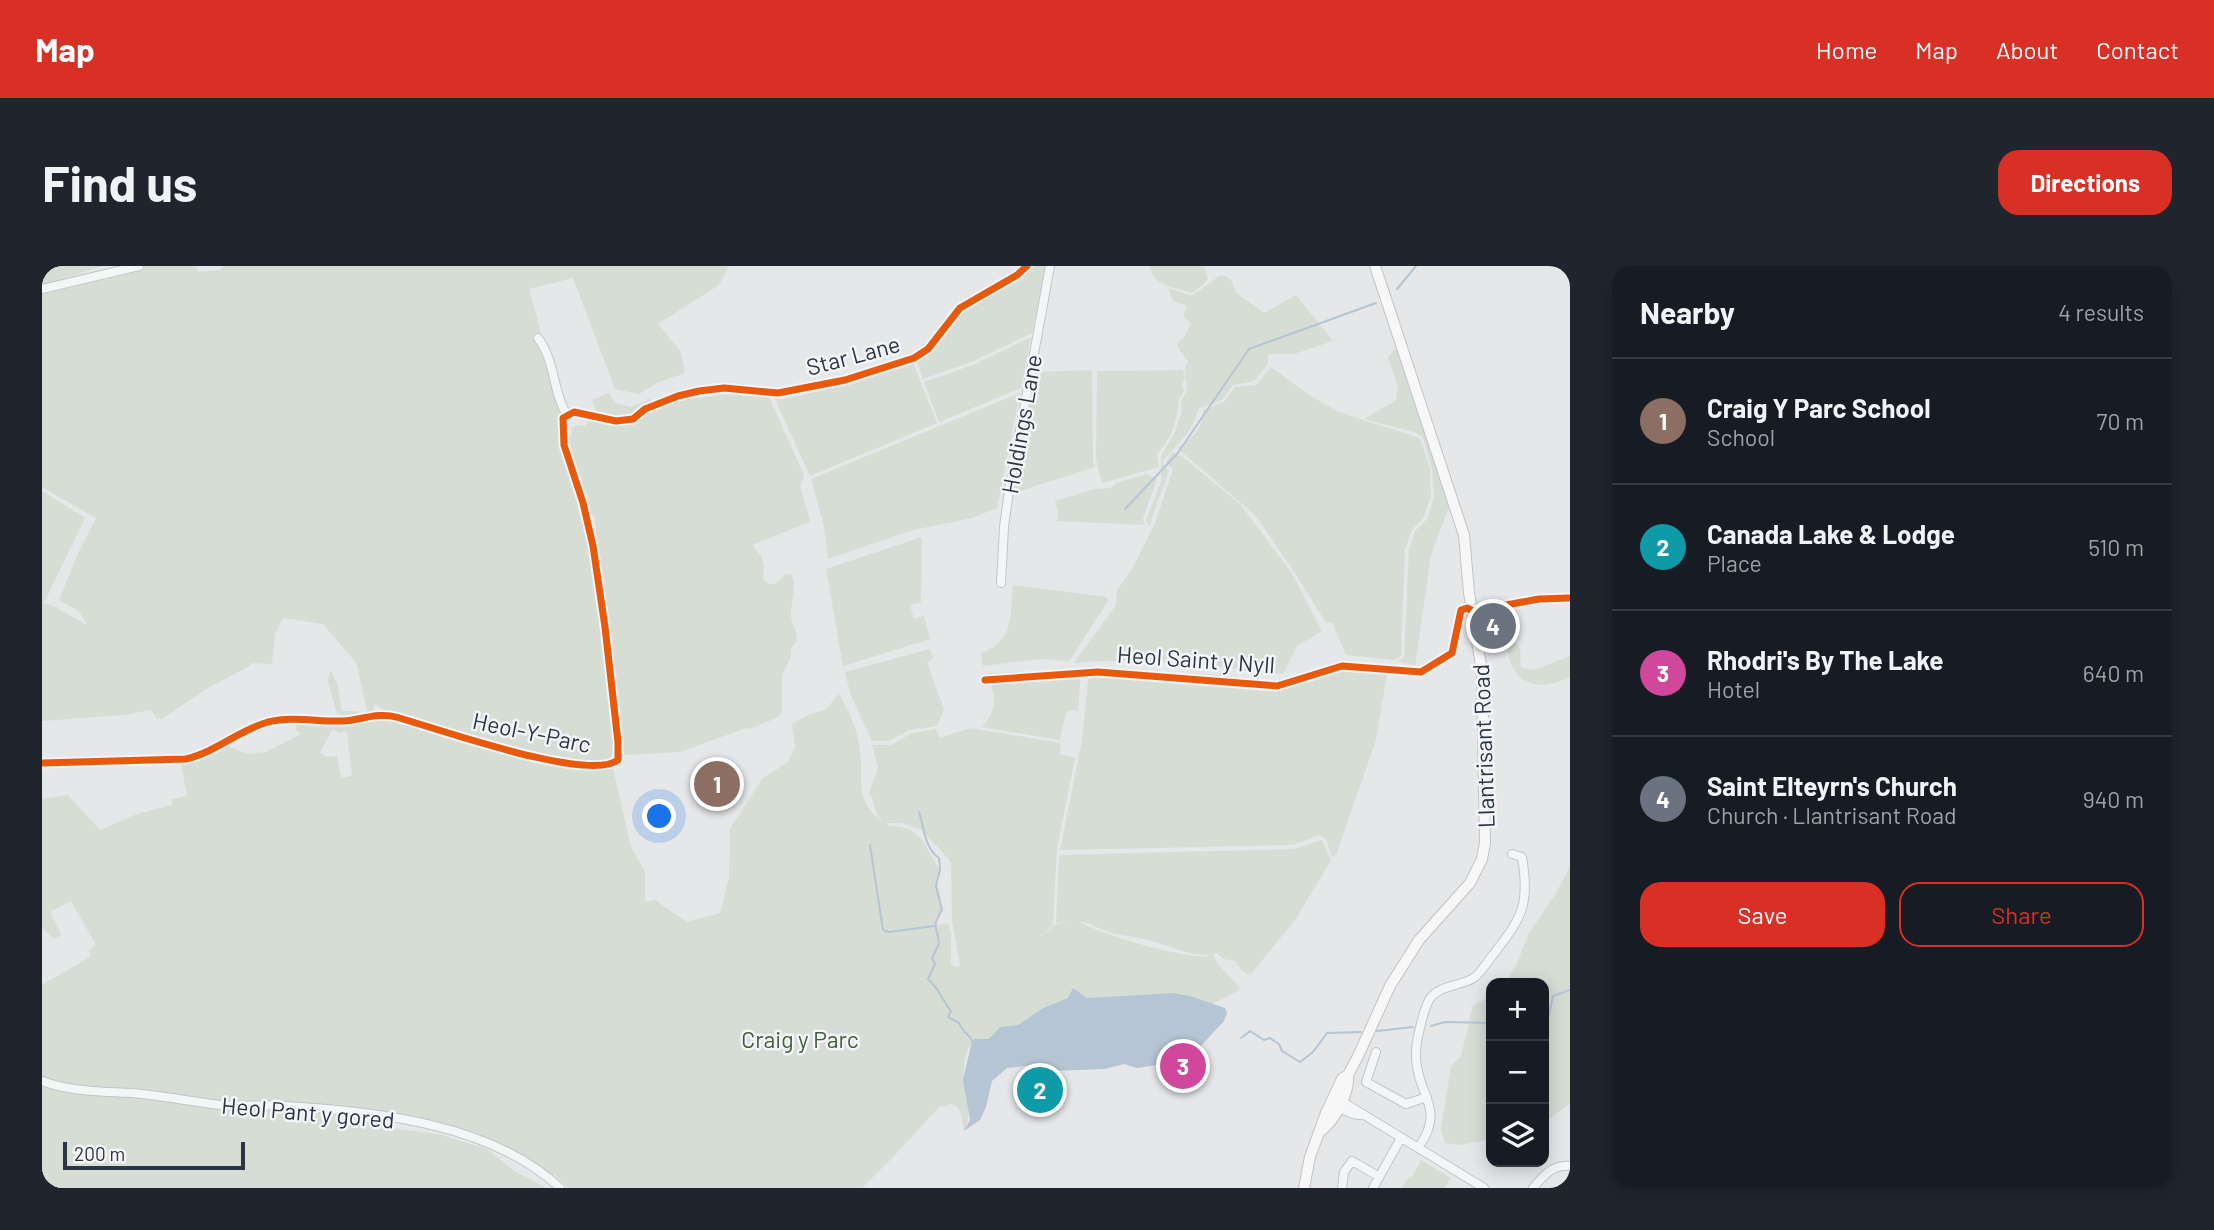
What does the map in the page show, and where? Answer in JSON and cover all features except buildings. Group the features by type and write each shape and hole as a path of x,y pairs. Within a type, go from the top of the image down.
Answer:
{"main road":[{"name":"Llantrisant Road","path":"1304,1188 1310,1157 1327,1125 1342,1079 1348,1075 1397,973 1419,940 1470,883 1482,859 1486,828 1482,671 1464,535 1376,266"}],"street":[{"path":"42,289 139,266"},
{"name":"Star Lane","path":"567,415 582,412 604,419 633,419 645,409 699,391 724,388 778,393 845,380 914,358 928,349 960,308 1017,275 1027,266"},
{"name":"Holdings Lane","path":"1001,583 1009,491 1049,266"},
{"path":"538,338 552,365 562,406 567,415"},
{"name":"Heol-Y-Parc","path":"42,763 186,759 208,752 269,722 294,719 339,721 386,715 524,755 596,765 614,763 618,760 618,742 605,627 587,517 564,445 562,425 567,415"},
{"path":"1473,611 1539,599 1570,598"},
{"name":"Heol Saint y Nyll","path":"985,680 1098,672 1277,686 1342,666 1421,672 1452,653 1461,610 1467,608 1473,611"},
{"path":"1418,1148 1428,1133 1431,1122 1415,1056 1429,1000 1435,992 1476,976 1511,931 1523,905 1527,887 1522,857 1512,854"},
{"path":"1376,1052 1366,1082 1406,1104 1427,1097"},
{"name":"Heol Pant y gored","path":"42,1081 66,1088 180,1098 222,1105 283,1105 354,1112 429,1125 480,1140 503,1150 549,1178 560,1188"},
{"path":"1335,1103 1401,1138 1484,1188"},
{"path":"1373,1188 1401,1138"},
{"path":"1342,1188 1344,1172 1352,1161 1378,1176"},
{"path":"1535,1187 1549,1171 1560,1165 1570,1166"}],"green space":[{"path":"51,266 103,266 42,285 42,267 45,271"},
{"path":"121,266 196,266 198,272 219,270 224,266 729,266 719,285 658,324 681,352 685,373 657,383 639,394 615,389 573,278 529,289 542,337 535,342 547,361 563,414 559,434 561,448 591,552 613,720 614,742 610,759 590,762 563,760 497,746 381,709 375,703 373,711 367,713 357,664 323,624 283,618 275,634 272,664 251,663 162,719 157,719 151,710 124,715 42,721 42,491 85,518 44,603 87,625 79,611 59,600 96,518 42,487 42,294"},
{"path":"1034,266 1046,266 1032,333 974,361 923,379 917,362 932,352 964,311 1022,279"},
{"path":"1149,266 1204,266 1208,278 1192,293 1161,283"},
{"path":"1219,276 1226,276 1231,280 1236,293 1264,313 1296,295 1333,341 1294,354 1268,354 1268,364 1254,381 1233,385 1222,400 1198,409 1188,432 1162,462 1169,471 1149,526 1146,520 1161,482 1161,456 1174,434 1181,414 1181,400 1187,392 1185,369 1188,361 1177,343 1185,336 1191,324 1183,315 1187,306 1173,301 1168,288 1192,296"},
{"path":"1031,337 1021,388 939,422 924,382 975,364"},
{"path":"1394,350 1400,352 1449,495 1449,507 1431,555 1415,666 1398,661 1404,657 1409,549 1415,531 1427,519 1434,497 1432,469 1423,437 1414,432 1364,419 1396,400 1398,387 1388,358"},
{"path":"913,363 937,423 810,476 774,397 782,399 850,384"},
{"path":"1271,367 1312,397 1339,412 1420,438 1430,469 1431,497 1424,517 1412,530 1405,549 1401,656 1394,660 1346,655 1332,622 1326,623 1256,516 1177,448 1196,432 1203,410 1224,402 1235,387 1256,385"},
{"path":"1092,370 1095,467 1014,493 1035,372"},
{"path":"1183,370 1184,391 1179,399 1178,412 1170,436 1157,455 1159,467 1102,483 1096,460 1097,371"},
{"path":"609,393 615,403 632,407 650,399 658,404 678,396 681,400 727,394 769,397 804,475 800,485 810,522 752,545 761,556 764,565 763,579 769,584 775,584 785,575 791,574 793,579 791,614 797,641 791,648 791,657 782,675 782,712 776,718 750,729 746,728 680,752 624,755 597,553 595,516 590,516 566,439 571,436 572,428 577,425 585,426 589,420 598,416 592,400"},
{"path":"1020,393 997,508 972,518 913,530 828,559 824,526 811,479"},
{"path":"1172,452 1183,457 1240,504 1291,572 1322,631 1297,646 1283,674 1152,661 1074,663 1116,605 1117,590 1132,569 1155,523 1173,469 1166,462"},
{"path":"1147,474 1157,479 1143,519 1145,525 1057,521 1055,501 1095,489 1111,488 1116,483"},
{"path":"922,537 921,602 910,605 914,619 924,616 930,639 843,666 826,569"},
{"path":"1013,585 1107,597 1108,601 1069,661 1040,659 983,666 981,653 1000,642 1009,626"},
{"path":"1508,636 1520,648 1521,667 1534,670 1570,656 1570,678 1542,685 1525,680 1510,662"},
{"path":"930,649 933,658 927,663 944,709 937,726 910,730 889,741 872,741 851,696 845,672"},
{"path":"1345,664 1388,667 1376,740 1336,855 1332,857 1326,839 1319,835 1293,845 1060,850 1082,740 1089,671 1212,674 1287,684"},
{"path":"331,670 338,687 342,711 358,711 359,714 337,714 328,681"},
{"path":"1081,670 1078,711 1070,710 1066,713 1060,740 982,727 991,714 994,702 988,673"},
{"name":"Craig y Parc","path":"839,694 858,737 863,796 873,814 884,823 877,815 869,794 878,767 872,745 891,745 912,733 936,729 940,738 970,728 1061,743 1060,754 1075,758 1057,848 1053,924 1037,940 1054,925 1068,921 1056,923 1059,855 1294,849 1322,840 1331,860 1295,920 1250,975 1242,971 1235,961 1224,959 1217,953 1213,954 1218,964 1241,989 1213,1004 1172,993 1087,998 1079,993 1043,1008 1018,1025 1000,1027 989,1039 975,1039 965,1061 968,1111 964,1131 958,1108 952,1104 939,1107 862,1188 568,1188 554,1174 549,1178 517,1157 429,1125 332,1112 392,1128 438,1134 487,1149 514,1171 547,1188 42,1188 42,985 90,957 89,950 96,945 71,901 50,912 61,934 59,938 53,938 42,928 42,799 68,795 100,830 137,814 172,805 172,799 187,796 181,763 186,759 225,745 247,754 265,752 301,734 295,729 298,723 335,726 394,719 518,757 613,768 631,847 645,871 645,902 655,900 687,922 720,913 729,877 730,829 762,779 788,762 795,748 792,724 810,714 825,710","holes":["333,729 339,733 347,731 352,776 341,778 337,756 326,757 320,752","886,823 902,823 922,830 951,862 952,921 962,966 955,967 951,964 951,933 948,923 935,926 935,919 941,911 941,898 936,882 939,868 915,833","1080,922 1111,933 1153,941 1187,952 1213,955 1188,955 1168,951 1090,927"]},
{"path":"1570,866 1570,1104 1549,1119 1549,978 1509,978 1529,933 1555,895"},
{"path":"1486,998 1486,1140 1459,1145 1445,1143 1441,1129 1451,1066 1461,1056 1473,1006"},
{"path":"1421,1160 1451,1178 1445,1188 1401,1188 1412,1177"}],"water":[{"path":"1073,988 1087,998 1172,993 1225,1008 1227,1013 1224,1021 1199,1048 1162,1064 1137,1068 1124,1064 1105,1069 1046,1071 1033,1065 1007,1068 992,1081 980,1120 964,1131 970,1120 963,1080 972,1041 989,1039 1000,1027 1018,1025 1043,1008 1068,998"}],"waterway":[{"path":"1397,289 1416,266"},
{"path":"1125,509 1177,454 1249,349 1376,303"},
{"path":"919,812 927,843 939,858 940,869 936,886 942,910 936,924 939,944 932,958 935,964 928,979 951,1011 948,1017 959,1023 972,1041"},
{"path":"870,845 883,930 889,932 934,926"},
{"path":"1549,1015 1553,996 1570,990"},
{"path":"1431,1026 1445,1022 1486,1023"},
{"path":"1377,1031 1413,1027"},
{"path":"1241,1038 1250,1031 1264,1040 1270,1038 1279,1044 1282,1051 1300,1062 1313,1052 1327,1033 1361,1032"}],"cycle path":[{"path":"42,763 186,759 268,722 296,719 343,721 383,715 545,759 602,765 618,760 605,627 593,546 583,503 564,445 563,418 574,412 616,421 633,419 645,409 699,391 724,388 778,393 845,380 914,358 928,349 960,308 1017,275 1027,266"},
{"path":"985,680 1098,672 1277,686 1342,666 1421,672 1452,653 1461,610 1467,608 1473,611 1539,599 1570,598"}],"place":[{"name":"Saint Elteyrn's Church","path":"1493,626"},
{"name":"Craig Y Parc School","path":"717,784"},
{"name":"Rhodri's By The Lake","path":"1183,1066"},
{"name":"Canada Lake & Lodge","path":"1040,1090"}]}
